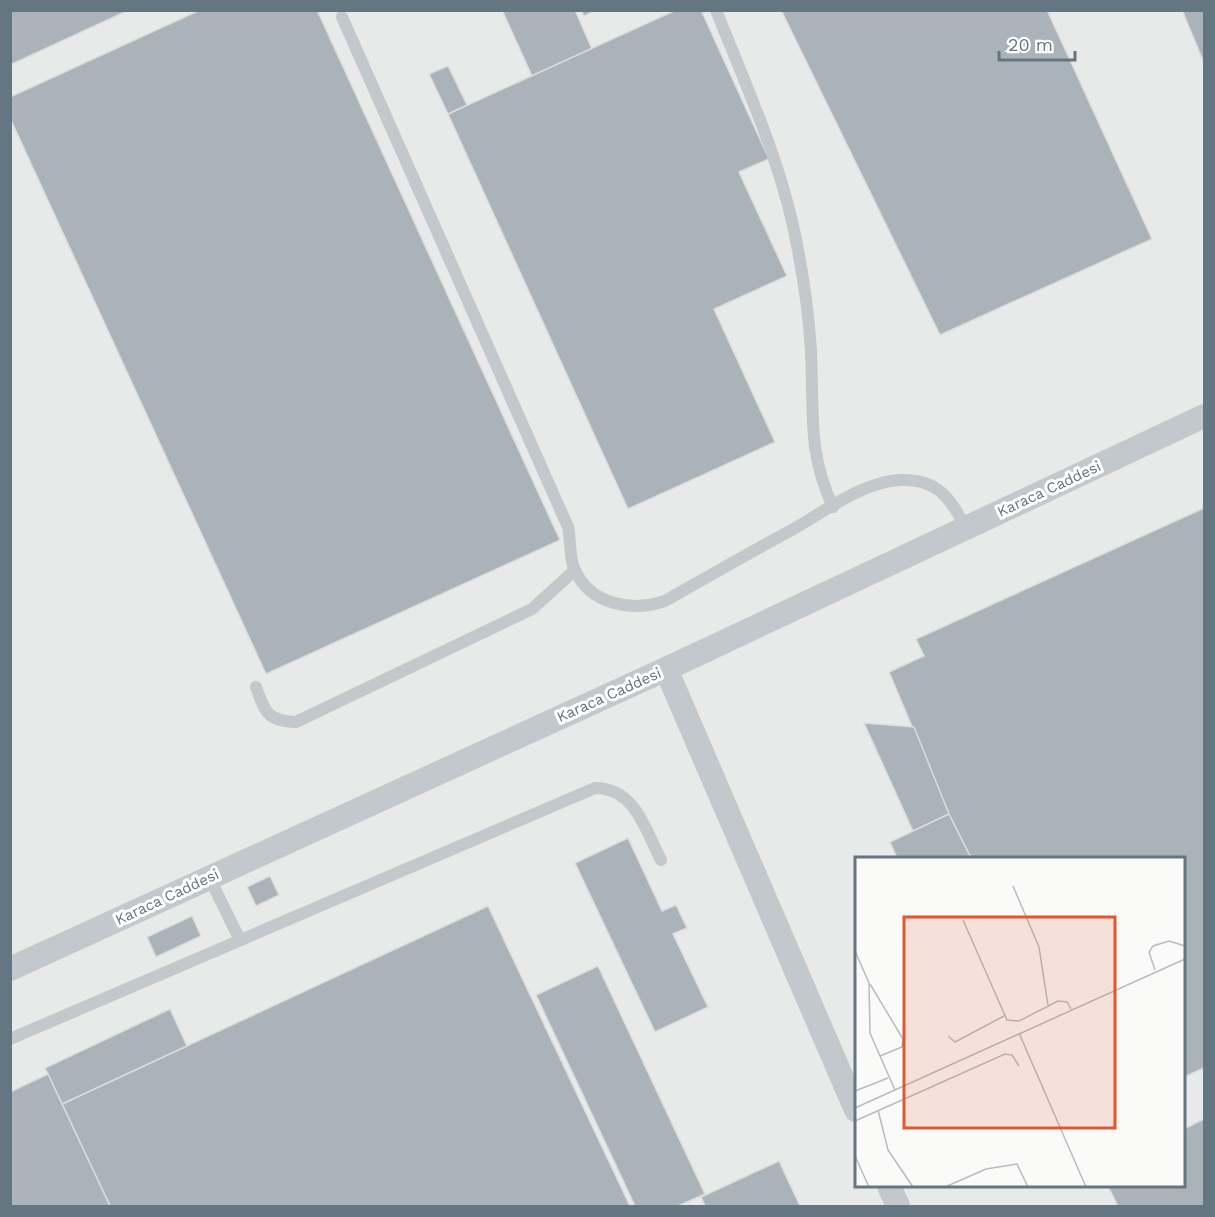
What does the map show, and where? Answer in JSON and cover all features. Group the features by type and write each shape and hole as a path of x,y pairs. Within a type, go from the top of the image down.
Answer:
{"street":[{"name":"Karaca Caddesi","path":"10,969 666,669 1204,416"},
{"path":"666,669 855,1108"},
{"path":"890,1187 898,1206"}],"lane":[{"path":"716,10 780,170 790,211 806,295 811,347 813,448 823,486 833,507"},
{"path":"342,17 568,526 575,570 594,592 606,601 636,607 651,606 665,601 833,507 886,482 917,482 948,497 966,528"},
{"path":"256,687 266,713 278,720 296,722 532,609 575,570"},
{"path":"10,1039 595,788 607,788 626,796 661,860"},
{"path":"209,878 240,940"}],"shaded area":[{"path":"10,11 1204,11 1204,1206 11,1206"}],"building":[{"path":"10,10 129,10 10,65"},
{"path":"200,10 317,10 560,540 266,674 10,118 10,97"},
{"path":"502,10 575,10 592,49 532,76"},
{"path":"581,10 596,10 584,16"},
{"path":"676,10 701,10 769,159 739,172 787,276 714,309 775,442 628,509 448,114"},
{"path":"781,10 1047,10 1152,239 940,335"},
{"path":"1182,10 1204,10 1204,63"},
{"path":"448,66 467,105 448,114 429,74"},
{"path":"1204,508 1204,1068 1185,1077 1185,857 970,857 949,814 889,672 924,656 916,639"},
{"path":"864,723 914,727 949,814 913,831"},
{"path":"949,814 970,857 897,857 890,842"},
{"path":"628,838 662,911 676,905 687,928 673,934 708,1007 655,1032 575,863"},
{"path":"270,876 279,895 256,906 247,887"},
{"path":"488,906 630,1206 110,1206 62,1104"},
{"path":"192,916 201,936 156,957 147,937"},
{"path":"598,966 705,1194 678,1206 635,1206 536,995"},
{"path":"170,1009 187,1046 62,1104 45,1068"},
{"path":"48,1074 110,1206 10,1206 10,1092"},
{"path":"1204,1119 1204,1206 1118,1206 1108,1187 1185,1187 1185,1128"},
{"path":"779,1161 800,1206 705,1206 701,1197"}]}
